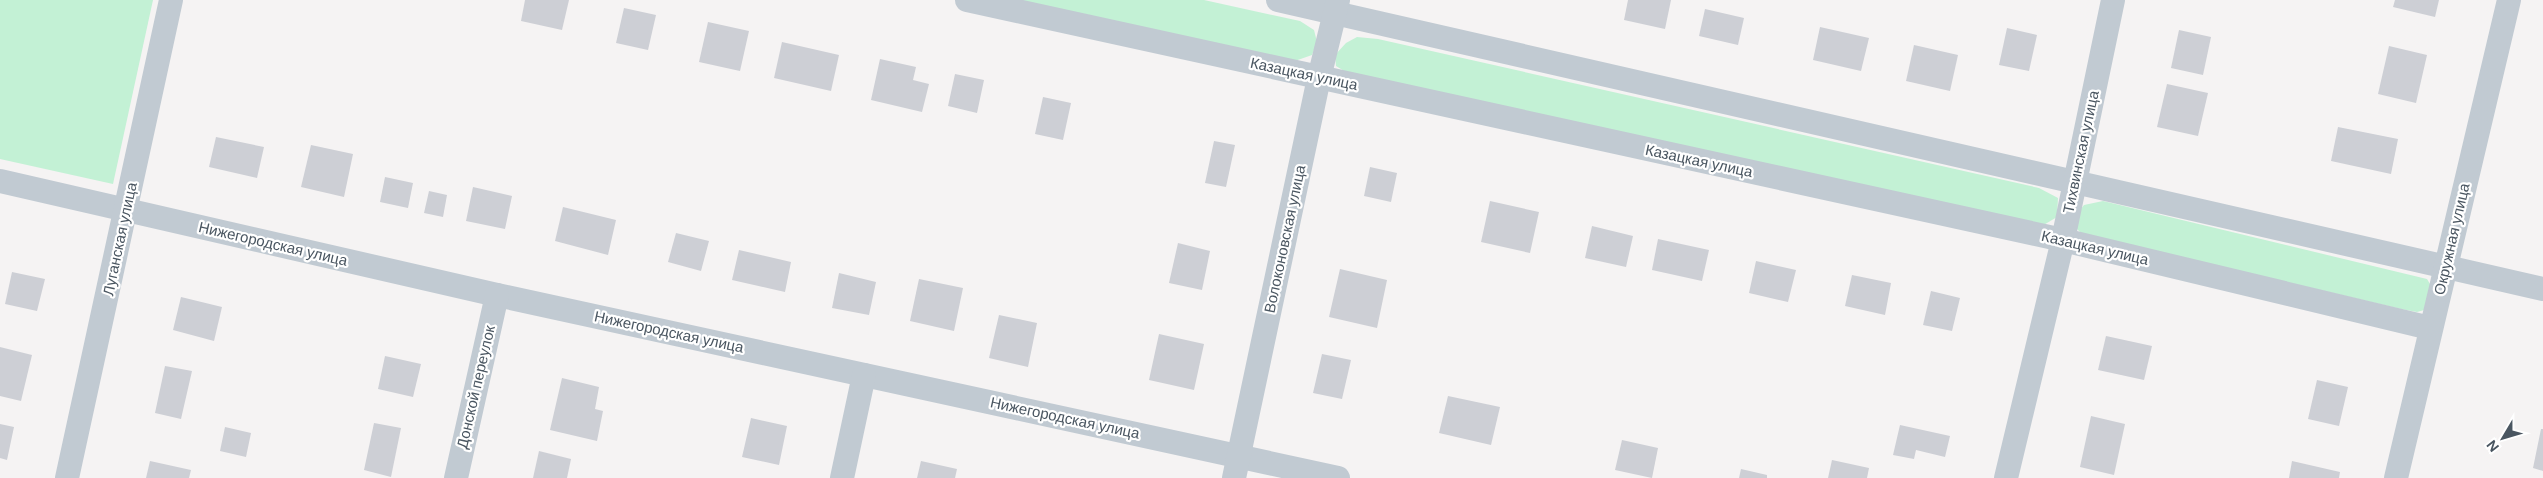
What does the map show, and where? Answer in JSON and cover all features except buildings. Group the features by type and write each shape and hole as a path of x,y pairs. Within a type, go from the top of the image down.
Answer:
{"street":[{"name":"Луганская улица","path":"67,478 127,210 171,0"},
{"name":"Казацкая улица","path":"967,0 2063,240 2430,328"},
{"path":"1278,0 1337,6 2075,183 2543,288"},
{"name":"Тихвинская улица","path":"2006,478 2063,240 2113,0"},
{"name":"Окружная улица","path":"2396,478 2509,0"},
{"name":"Волоконовская улица","path":"1237,467 1319,78 1337,6"},
{"name":"Нижегородская улица","path":"0,182 497,296 864,374 1237,467 1338,478"},
{"name":"Донской переулок","path":"456,478 497,296"},
{"path":"842,478 864,374"}],"green space":[{"path":"0,0 153,0 113,184 0,159"},
{"path":"1006,0 1204,0 1300,21 1314,30 1317,42 1312,55 1292,62"},
{"path":"1357,37 1378,39 2039,188 2058,198 2057,217 2042,226 1354,77 1336,66 1335,55 1346,43"},
{"path":"2103,201 2427,279 2433,289 2428,309 2417,312 2401,309 2082,234 2076,228 2074,218 2084,205"}]}
